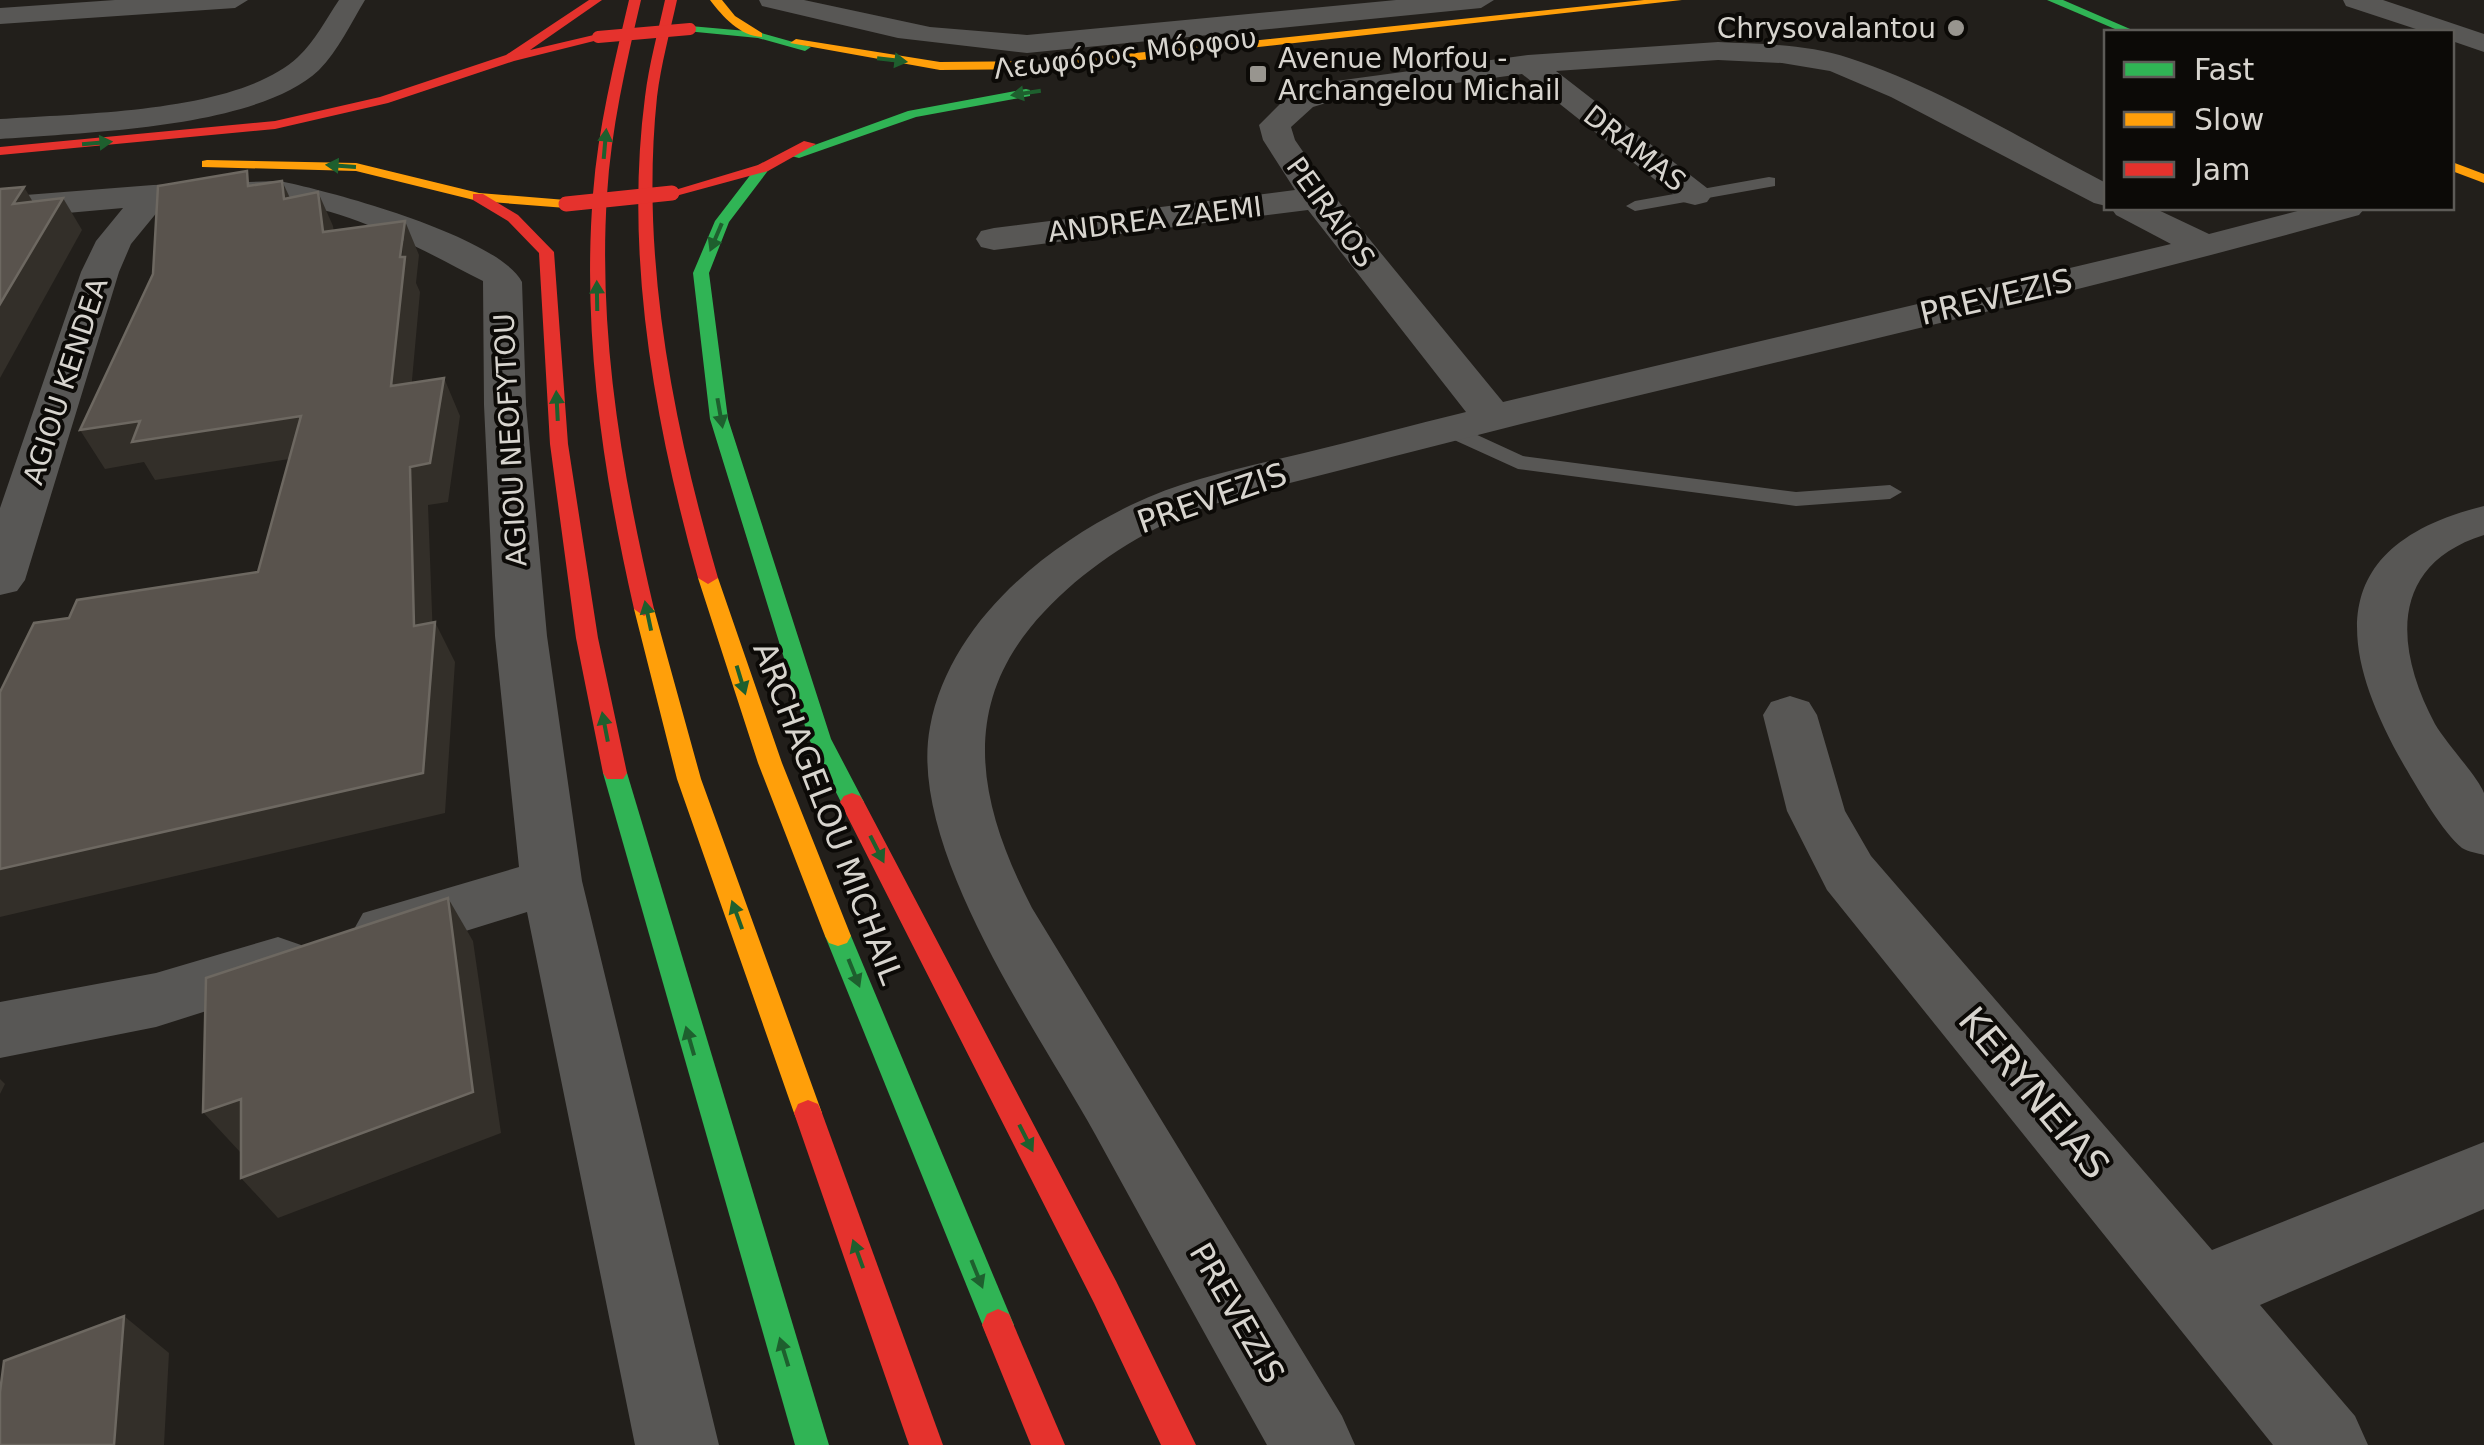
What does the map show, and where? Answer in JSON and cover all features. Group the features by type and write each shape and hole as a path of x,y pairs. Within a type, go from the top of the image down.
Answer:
{"main road":[{"path":"510,58 596,0"},
{"path":"635,0 609,106 596,250 597,338 608,437 665,695 689,778 926,1445"},
{"name":"ARCHAGELOU MICHAIL","path":"672,0 650,102 646,240 652,323 668,423 697,540 764,753 1048,1445"},
{"path":"716,0 731,18 758,35"},
{"name":"Λεωφόρος Μόρφου","path":"796,43 894,61 960,67 1026,66 1588,13 1676,0"},
{"path":"2053,0 2126,30"},
{"name":"Λεωφόρος Μόρφου","path":"1287,64 1485,37 1588,13"},
{"path":"0,151 274,125 384,100 510,58 598,36 690,29 758,35 796,43 831,58 851,78"},
{"path":"407,117 444,86 481,68"},
{"name":"Λεωφόρος Μόρφου","path":"794,155 913,114 1042,90"},
{"path":"166,180 236,162 356,167 478,197 566,204 672,194 794,155 833,129 842,116"},
{"path":"396,149 409,169 436,185"},
{"path":"763,168 722,222 700,273 720,419 820,739 1105,1292 1179,1445"},
{"path":"478,197 513,218 546,252 559,444 588,638 621,805 812,1445"}],"street":[{"path":"0,16 235,0"},
{"path":"0,129 158,114 216,104 269,88 308,65 352,0"},
{"path":"772,0 930,36 978,43 1027,44 1481,0"},
{"path":"2356,0 2445,30"},
{"path":"2454,33 2484,43"},
{"name":"PEIRAIOS","path":"1471,423 1279,140 1275,126 1302,100 1336,90 1528,64 1718,51 1782,54 1838,64 1902,91 2104,195"},
{"name":"DRAMAS","path":"1528,64 1694,195"},
{"name":"AGIOU NEOFYTOU","path":"0,208 166,180 308,195 414,232 499,274 503,282 505,406 521,636 551,881 678,1445"},
{"name":"AGIOU KENDEA","path":"0,580 100,272 114,240 166,180"},
{"name":"ANDREA ZAEMI","path":"994,240 1317,198"},
{"path":"2132,210 2206,247"},
{"name":"PREVEZIS","path":"1313,1445 1005,915 965,821 955,768 957,722 1004,622 1048,580 1100,542 1149,514 1223,487 1471,423 2206,247 2340,210"},
{"path":"2484,520 2440,535 2401,567 2382,604 2380,650 2401,717 2444,787 2484,833"},
{"name":"KERYNEIAS","path":"1790,715 1816,812 1849,872 2326,1445"},
{"path":"0,1030 156,1000 551,881"},
{"path":"2201,1292 2484,1175"}],"lane":[{"path":"1635,206 1769,182"},
{"path":"1471,423 1518,462 1796,499 1890,492"}],"building":[{"path":"247,171 248,186 282,181 284,199 318,192 323,232 405,221 400,257 405,257 391,386 444,378 430,463 410,467 414,626 435,622 423,773 0,869 0,692 34,623 69,618 77,600 258,572 301,416 132,442 140,421 80,430 153,274 158,186"},
{"path":"24,187 13,204 63,198 0,304 0,189"},
{"path":"448,898 473,1092 241,1178 241,1099 203,1112 206,978"},
{"path":"124,1316 114,1445 0,1445 4,1361"}],"traffic: fast":[{"path":"2053,0 2126,30"},
{"path":"690,29 758,35 805,47"},
{"path":"794,155 913,114 1026,93"},
{"path":"763,168 722,221 701,273 719,419 820,739 852,802"},
{"path":"615,773 812,1445"},
{"path":"838,936 998,1325"}],"traffic: slow":[{"path":"716,0 731,18 758,35"},
{"path":"796,43 940,66 1059,65 1676,0"},
{"path":"207,164 356,167 437,185"},
{"path":"2454,167 2484,179"},
{"path":"432,183 478,197 566,204"},
{"path":"708,578 770,763 838,936"},
{"path":"644,609 689,779 808,1113"}],"traffic: jam":[{"path":"510,58 596,0"},
{"path":"635,0 602,169 597,246 600,351 606,403 622,507 644,609"},
{"path":"671,0 650,104 647,224 666,403 677,462 708,578"},
{"path":"598,37 690,29"},
{"path":"469,74 510,58 598,37"},
{"path":"0,151 275,125 384,100 481,68"},
{"path":"672,193 763,168 809,144"},
{"path":"566,204 672,193"},
{"path":"478,197 513,218 546,252 559,444 587,638 615,773"},
{"path":"852,802 1105,1292 1179,1445"},
{"path":"808,1113 926,1445"},
{"path":"998,1325 1048,1445"}],"place":[{"name":"Chrysovalantou","path":"1956,28"},
{"name":"Avenue Morfou - Archangelou Michail","path":"1258,74"}]}
